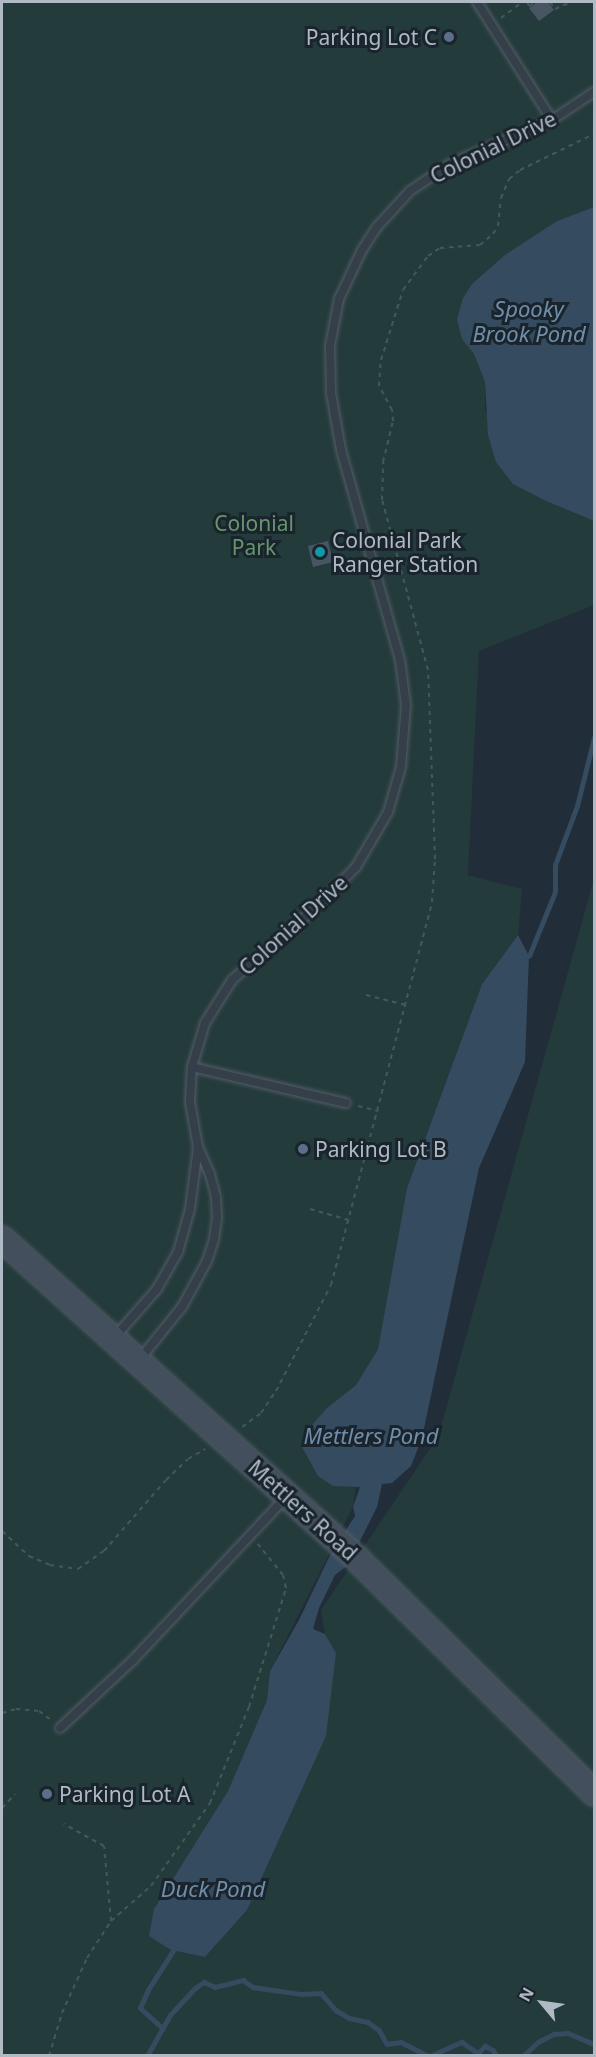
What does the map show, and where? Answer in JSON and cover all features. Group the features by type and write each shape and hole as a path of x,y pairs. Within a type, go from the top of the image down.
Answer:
{"street":[{"name":"Mettlers Road","path":"2,1239 358,1560 594,1793"}],"lane":[{"path":"477,2 552,120"},
{"name":"Colonial Drive","path":"139,1361 182,1307 207,1262 214,1239 217,1218 216,1197 210,1174 198,1147 190,1102 192,1066 205,1023 232,980 339,886 368,849 388,812 401,767 406,705 400,660 341,450 331,393 330,346 339,299 349,273 377,226 410,192 450,164 552,120 594,92"},
{"path":"192,1066 346,1103"},
{"name":"Colonial Drive","path":"113,1339 157,1289 178,1252 190,1209 198,1147"},
{"path":"60,1728 133,1660 287,1495"}],"path":[{"path":"492,25 522,2"},
{"path":"527,2 529,6 535,2"},
{"path":"550,2 555,9 571,2"},
{"path":"239,1429 261,1413 290,1369 331,1285 429,919 434,885 428,670 382,500 383,462 393,421 392,410 379,386 378,377 402,290 428,255 440,248 480,245 493,234 498,226 501,198 509,179 520,170 594,134"},
{"path":"366,995 406,1005"},
{"path":"346,1103 378,1111"},
{"path":"310,1209 349,1220"},
{"path":"2,1531 29,1556 50,1565 78,1569 104,1551 180,1466 209,1447"},
{"path":"49,2055 62,2013 87,1958 111,1921 151,1887 210,1803 249,1707 286,1588 283,1575 250,1535"},
{"path":"2,1713 16,1708 39,1711 60,1728"},
{"path":"2,1808 15,1794"},
{"path":"64,1824 104,1846 111,1921"}],"green space":[{"name":"Colonial Park","path":"2,2 594,2 594,207 557,221 462,339 474,354 485,382 485,410 546,501 594,521 594,605 479,651 468,875 522,889 518,935 482,984 407,1188 378,1349 356,1385 327,1408 333,1486 356,1485 353,1507 270,1671 267,1700 228,1791 154,1909 171,1950 205,1957 247,1910 336,1653 325,1634 321,1610 438,1437 594,879 594,2055 2,2056"}],"water":[{"name":"Spooky Brook Pond","path":"594,207 594,521 513,484 496,462 488,435 485,382 474,354 462,339 457,319 463,298 472,284 505,255 557,221"},
{"path":"518,935 529,956 525,1062 479,1168 422,1438 411,1466 392,1483 382,1484 377,1507 348,1565 335,1575 319,1608 313,1629 325,1634 336,1653 326,1736 247,1910 205,1957 171,1950 149,1936 154,1909 228,1791 267,1700 270,1671 299,1620 332,1551 355,1516 353,1507 360,1487 333,1486 318,1476 301,1445 304,1434 327,1408 356,1385 378,1349 407,1188 482,984"}],"building":[{"path":"537,2 548,2 554,10 539,21 529,8"},
{"name":"Colonial Park Ranger Station","path":"328,541 333,562 313,567 308,546"}],"waterway":[{"path":"529,956 555,892 555,865 577,806 594,738"},
{"path":"163,2029 140,2008 148,1990 176,1946"},
{"path":"147,2056 170,2015 195,1988 204,1982 215,1987 243,1980 253,1987 301,1994 321,1993 336,2010 349,2018 368,2022 379,2030 387,2044 401,2042 429,2056"},
{"path":"523,2056 538,2042 554,2034 568,2033 594,2044"},
{"path":"430,2056 462,2042 478,2053 485,2046 493,2050 497,2056"}],"place":[{"name":"Parking Lot C","path":"449,37"},
{"name":"Colonial Park Ranger Station","path":"320,552"},
{"name":"Parking Lot B","path":"303,1149"},
{"name":"Parking Lot A","path":"47,1794"}],"water label":[{"name":"Mettlers Pond","path":"371,1436"},
{"name":"Duck Pond","path":"213,1889"}]}
